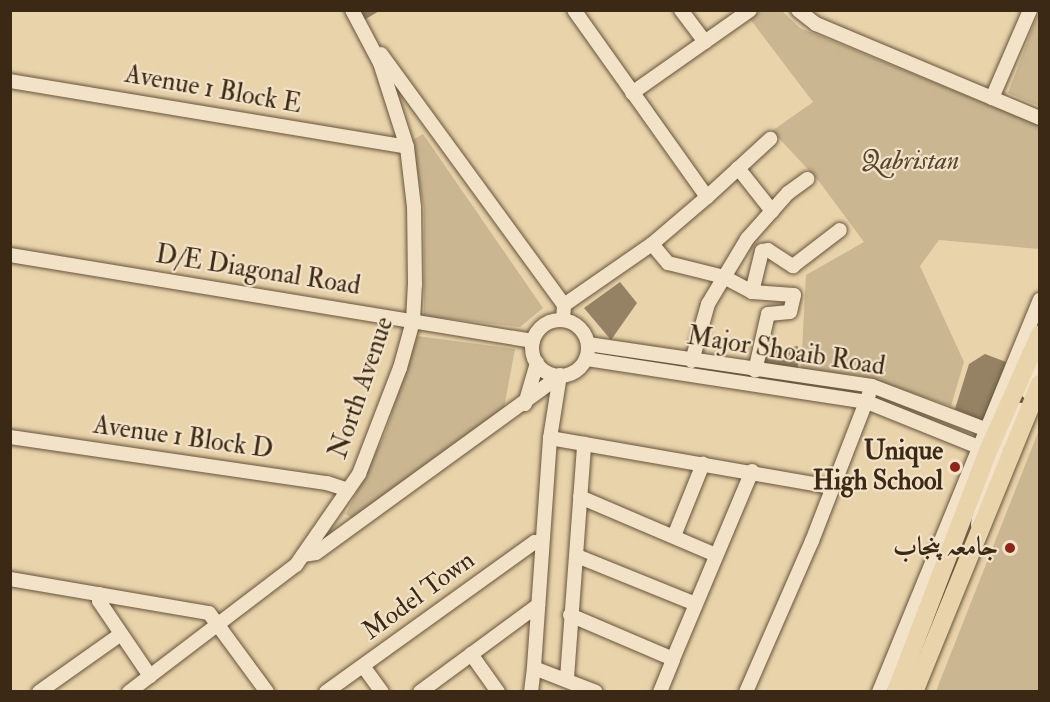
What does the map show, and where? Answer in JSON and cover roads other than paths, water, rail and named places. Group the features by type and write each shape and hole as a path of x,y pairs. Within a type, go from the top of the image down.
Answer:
{"main road":[{"path":"896,692 930,588 990,442 1040,334"},
{"path":"914,692 1040,384"}],"street":[{"name":"North Avenue","path":"129,692 286,574 303,555 348,490 380,426 413,321 414,217 407,147 371,40 352,10"},
{"path":"574,10 707,197"},
{"path":"681,10 705,42"},
{"path":"632,93 750,10"},
{"path":"798,10 816,24 1040,118"},
{"path":"992,98 1030,10"},
{"path":"371,40 564,305 563,320"},
{"name":"Avenue 1 Block E","path":"10,81 407,147"},
{"path":"564,305 652,244 770,139"},
{"path":"738,168 772,211"},
{"path":"692,361 708,304 747,239 772,211 807,179"},
{"path":"752,292 762,251 768,250 793,266 840,230"},
{"path":"652,244 668,263 723,277 752,292 795,298 790,312 768,314 755,371"},
{"name":"D/E Diagonal Road","path":"10,255 533,341"},
{"path":"978,535 980,506 996,465 990,442 1040,300"},
{"path":"303,555 316,553 525,404 560,375 575,371 587,352 577,325 563,320 548,323 533,341 537,363 525,404"},
{"name":"Major Shoaib Road","path":"587,352 692,361 872,386 990,442"},
{"name":"Major Shoaib Road","path":"587,352 867,402 990,442"},
{"path":"537,363 560,375"},
{"path":"990,442 1013,426 1040,366"},
{"path":"531,692 550,438 560,375"},
{"path":"746,692 872,386"},
{"name":"Avenue 1 Block D","path":"10,437 327,483 348,490"},
{"path":"550,438 752,471 832,487"},
{"path":"567,678 584,444"},
{"path":"674,536 702,464"},
{"path":"660,692 752,471"},
{"path":"580,497 716,555"},
{"name":"Model Town","path":"326,692 535,542 542,542"},
{"path":"577,556 696,604"},
{"path":"10,579 209,613 267,692"},
{"path":"879,692 930,588"},
{"path":"99,594 99,601 150,675"},
{"path":"420,692 435,687 471,654 538,605"},
{"path":"570,615 673,659"},
{"path":"39,692 121,634"},
{"path":"471,654 498,692"},
{"path":"363,666 382,692"},
{"path":"534,668 567,678 593,691"}],"place":[{"name":"Unique High School","path":"955,467"},
{"name":"جامعہ پنجاب","path":"1010,548"}],"park label":[{"name":"Qabristan","path":"910,162"}]}
